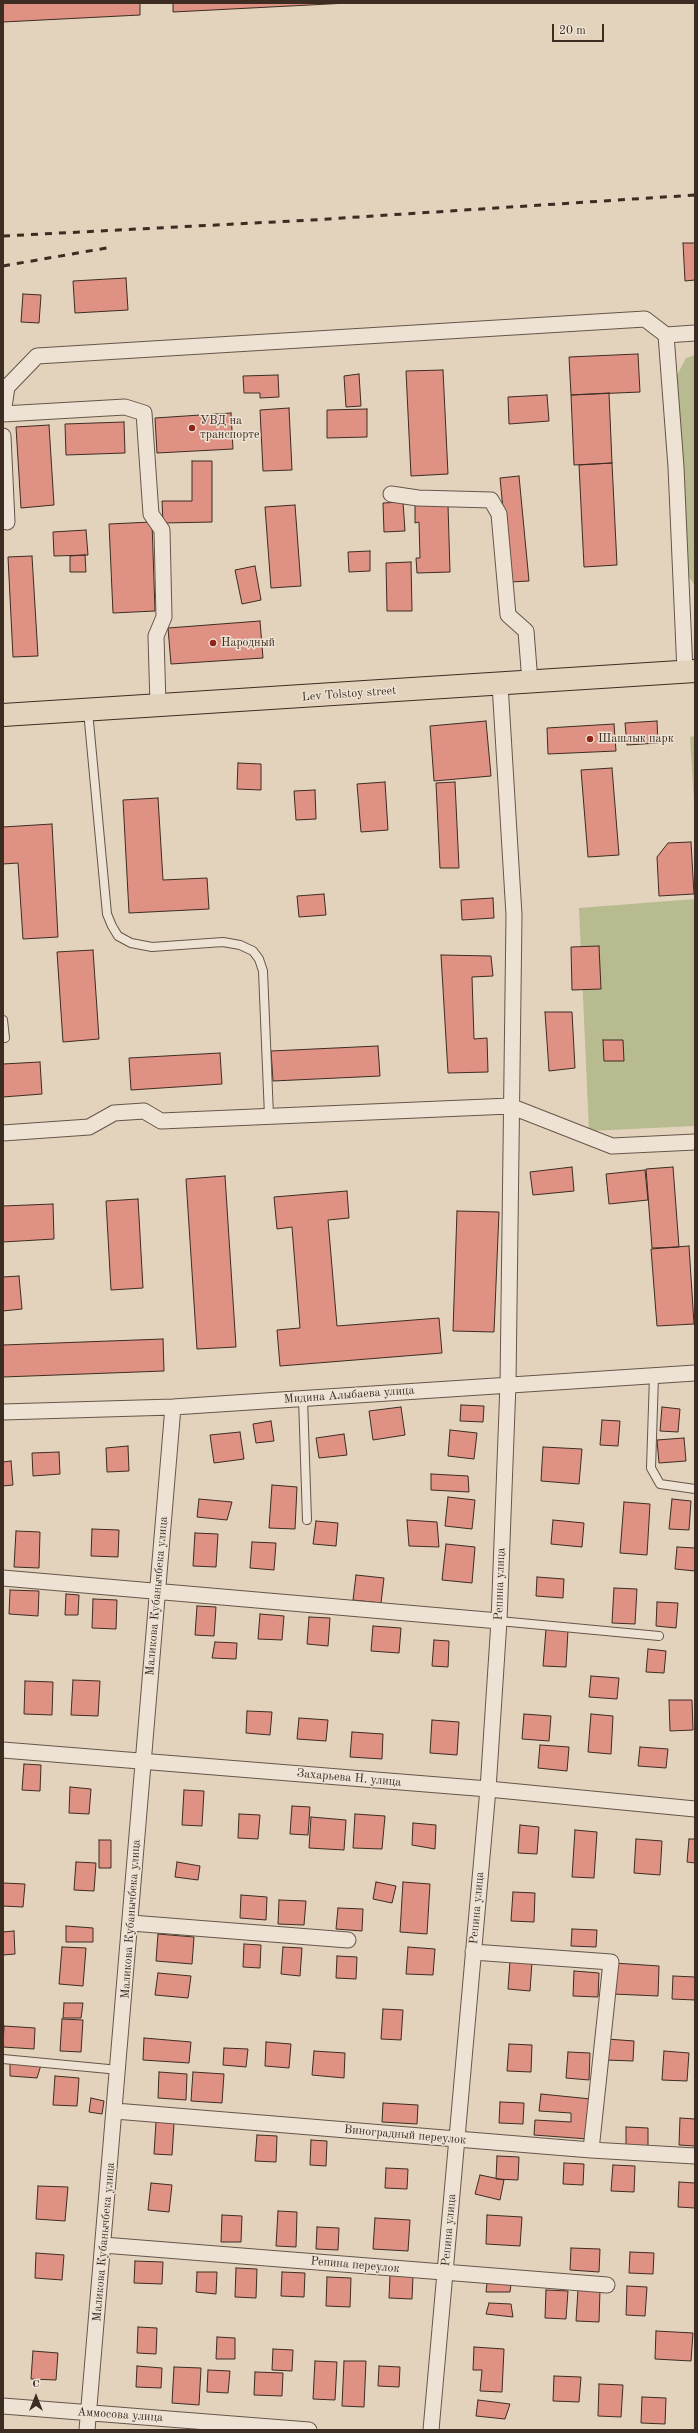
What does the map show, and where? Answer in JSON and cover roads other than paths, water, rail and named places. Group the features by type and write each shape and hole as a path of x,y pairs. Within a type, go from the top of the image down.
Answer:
{"main road":[{"name":"Lev Tolstoy street","path":"3,715 690,672"}],"street":[{"path":"158,706 156,636 164,617 162,530 151,514 144,413 125,407 3,414 7,387 37,356 645,319 666,335 695,333"},
{"path":"666,335 690,672"},
{"path":"3,436 7,522"},
{"path":"391,494 418,498 492,500 499,514 508,615 526,631 530,682"},
{"name":"Репина улица","path":"431,2430 488,1789 499,1621 508,1384 510,1106 514,915 500,684"},
{"path":"3,1133 89,1127 114,1113 144,1111 161,1121 510,1106 612,1146 695,1142"},
{"name":"Мидина Алыбаева улица","path":"3,1412 173,1407 695,1373"},
{"name":"Маликова Кубанычбека улица","path":"87,2430 119,2070 156,1591 173,1407"},
{"path":"3,1578 499,1621"},
{"name":"Захарьева Н. улица","path":"3,1750 488,1789 695,1809"},
{"path":"131,1923 348,1940"},
{"path":"474,1952 611,1962 591,2150"},
{"name":"Виноградный переулок","path":"115,2110 591,2150 695,2156"},
{"name":"Репина переулок","path":"103,2245 607,2285"},
{"name":"Аммосова улица","path":"3,2406 309,2430"}],"lane":[{"path":"88,710 107,914 112,926 118,936 131,943 145,946 223,942 240,945 253,951 259,959 263,971 269,1116"},
{"path":"3,1020 5,1038 3,1038"},
{"path":"654,1376 651,1468 660,1484 695,1489"},
{"path":"303,1398 308,1520"},
{"path":"499,1621 659,1636"},
{"path":"3,2059 119,2070"}],"railway":[{"path":"3,236 312,220 695,195"},
{"path":"3,266 112,247"}],"place":[{"name":"УВД на транспорте","path":"192,428"},
{"name":"Народный","path":"213,643"},
{"name":"Шашлык парк","path":"590,739"}]}
